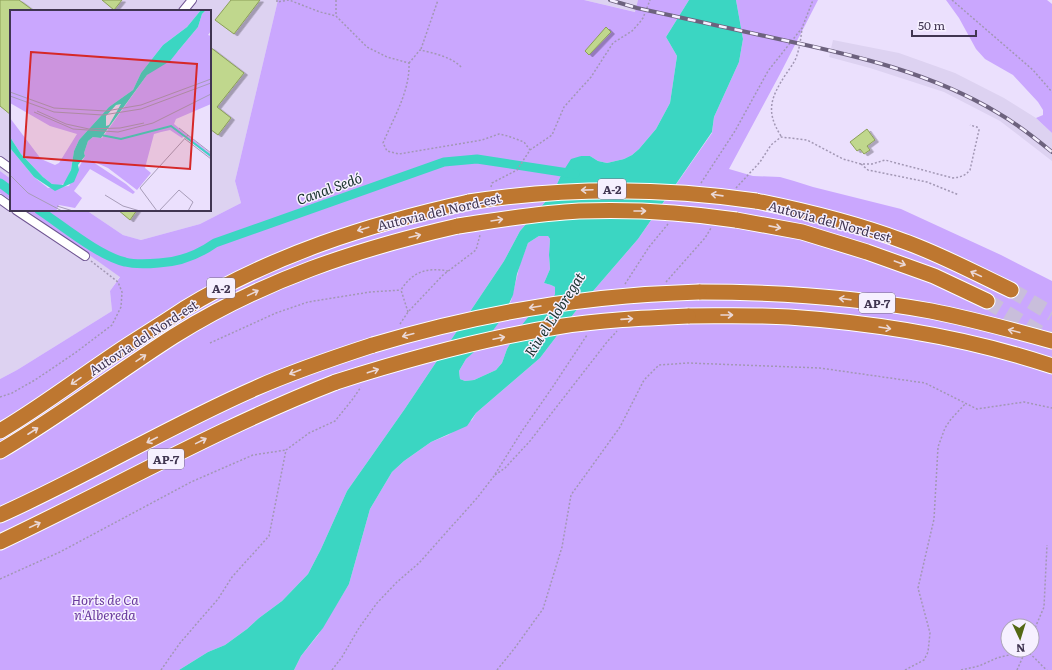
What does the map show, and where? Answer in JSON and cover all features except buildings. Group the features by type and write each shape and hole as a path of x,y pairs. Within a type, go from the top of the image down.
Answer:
{"highway":[{"name":"Autovia del Nord-est","path":"0,430 185,309 251,273 287,257 356,231 423,212 512,195 610,190 675,192 713,195 756,201 801,210 903,241 1011,290"},
{"name":"Autovia del Nord-est","path":"0,451 50,420 175,336 254,292 295,274 354,253 458,226 532,215 578,211 655,211 736,220 802,232 867,252 934,276 987,301"},
{"name":"AP-7","path":"0,515 64,485 228,401 288,374 331,358 407,335 521,309 598,298 632,295 699,292 789,294 883,304 932,312 1052,341"},
{"name":"AP-7","path":"0,542 199,442 294,399 336,382 439,352 521,333 609,320 688,316 749,315 789,317 883,327 989,348 1052,366"}],"street":[{"path":"184,10 192,0"},
{"path":"0,161 10,168"},
{"path":"0,199 10,206"},
{"path":"27,212 85,256"}],"path":[{"path":"277,0 277,2 289,0 320,12 336,16 367,47 387,57 408,63"},
{"path":"336,0 336,16"},
{"path":"438,0 420,50 408,63 409,74 404,93 383,143 387,151 399,154 482,140 499,134 524,142 530,150 552,135 564,107 591,77 610,48 618,40 632,31 640,22 650,0"},
{"path":"702,182 735,131 768,71 802,28 813,0"},
{"path":"952,0 1033,70 1052,92"},
{"path":"802,28 801,41 797,56 774,94 771,110 774,125 781,137 807,140 843,159 861,164 872,164 884,160 954,178 966,175 970,170 979,130 977,127 970,125"},
{"path":"420,50 435,53 457,63 460,67"},
{"path":"861,164 868,170 927,182 959,195"},
{"path":"625,283 649,247 666,226"},
{"path":"0,397 35,380 75,353 112,325 121,307 122,292 118,282 85,256"},
{"path":"408,312 402,290 408,280 424,270 440,269 448,271"},
{"path":"210,343 276,313 308,302 370,292 402,290"},
{"path":"332,670 342,657 367,615 377,603 418,563 477,498 494,476 585,336"},
{"path":"496,670 514,649 542,609 562,548 571,496 620,427 644,380 659,365 688,363 820,368 924,383 977,409 1024,402 1052,408"},
{"path":"905,670 924,660 928,652 930,633 918,588 934,519 938,447 948,424 966,404"},
{"path":"0,579 60,552 191,482 253,456 286,450"},
{"path":"161,670 180,643 218,599 232,577 269,536"},
{"path":"1039,618 1044,607 1048,545"},
{"path":"961,670 979,666 1000,657"},
{"path":"1017,670 1022,658"},
{"path":"1035,658 1047,670"}],"shaded area":[{"path":"0,0 278,0 235,181 241,203 200,224 141,240 123,235 87,211 211,211 211,10 10,10 10,178 0,171"},
{"path":"584,0 638,0 636,12"},
{"path":"833,40 899,53 955,73 1004,98 1036,118 1052,133 1052,161 1000,121 944,92 870,68 829,57"},
{"path":"0,193 10,199 10,211 27,211 120,276 110,291 112,311 0,379"}],"green space":[{"name":"Horts de Ca n'Albereda","path":"278,0 584,0 635,12 638,0 689,0 666,37 677,56 670,103 656,129 639,149 624,159 607,163 598,161 590,156 581,156 562,173 553,193 520,231 504,261 404,410 347,491 308,574 282,601 225,645 208,652 179,670 0,670 0,379 112,311 110,291 120,277 27,211 87,211 123,235 141,240 200,224 241,203 235,181"},
{"path":"736,0 818,0 729,169 753,176 780,177 813,187 901,209 1001,255 1052,281 1052,670 294,670 301,656 318,635 349,584 370,509 392,472 404,461 431,442 448,435 472,420 476,413 540,358 575,312 638,239 712,133 714,117 739,62 743,39"},
{"path":"946,0 1047,0 1052,4 1052,133 1036,118 1043,115 1043,110 1038,102 1013,75 985,59 976,49 959,18"},
{"path":"0,171 10,178 10,199 0,193"},
{"path":"539,236 548,236 550,239 550,269 544,283 555,287 555,294 553,298 518,330 507,349 502,363 496,370 474,380 465,381 460,379 459,371 466,359 478,348 505,312 511,301 520,264 528,243"}],"water":[{"name":"Riu el Llobregat","path":"689,0 736,0 743,39 739,62 714,117 712,132 638,239 575,312 540,358 476,413 467,426 431,442 404,461 392,472 370,509 349,584 323,628 301,656 294,670 179,670 208,652 225,645 247,629 282,601 308,574 347,491 404,410 504,261 520,231 553,193 562,173 571,159 581,156 590,156 598,161 607,163 624,159 639,149 656,129 670,103 677,56 666,37","holes":["539,236 548,236 550,239 550,269 544,283 555,287 555,294 553,298 529,316 518,330 507,349 502,363 496,370 474,380 465,381 460,379 459,371 466,359 482,345 503,317 513,295 517,274 528,243"]}],"waterway":[{"name":"Canal Sedó","path":"40,211 81,240 104,254 129,263 151,264 174,261 188,257 215,243 444,162 477,159 575,174"},
{"name":"Canal Sedó","path":"0,183 10,190"}],"tunnel":[{"path":"1011,290 1052,314"},
{"path":"987,301 1050,339"}],"railway":[{"path":"610,0 637,8 811,46 894,68 947,87 973,99 1026,131 1052,152"}]}
